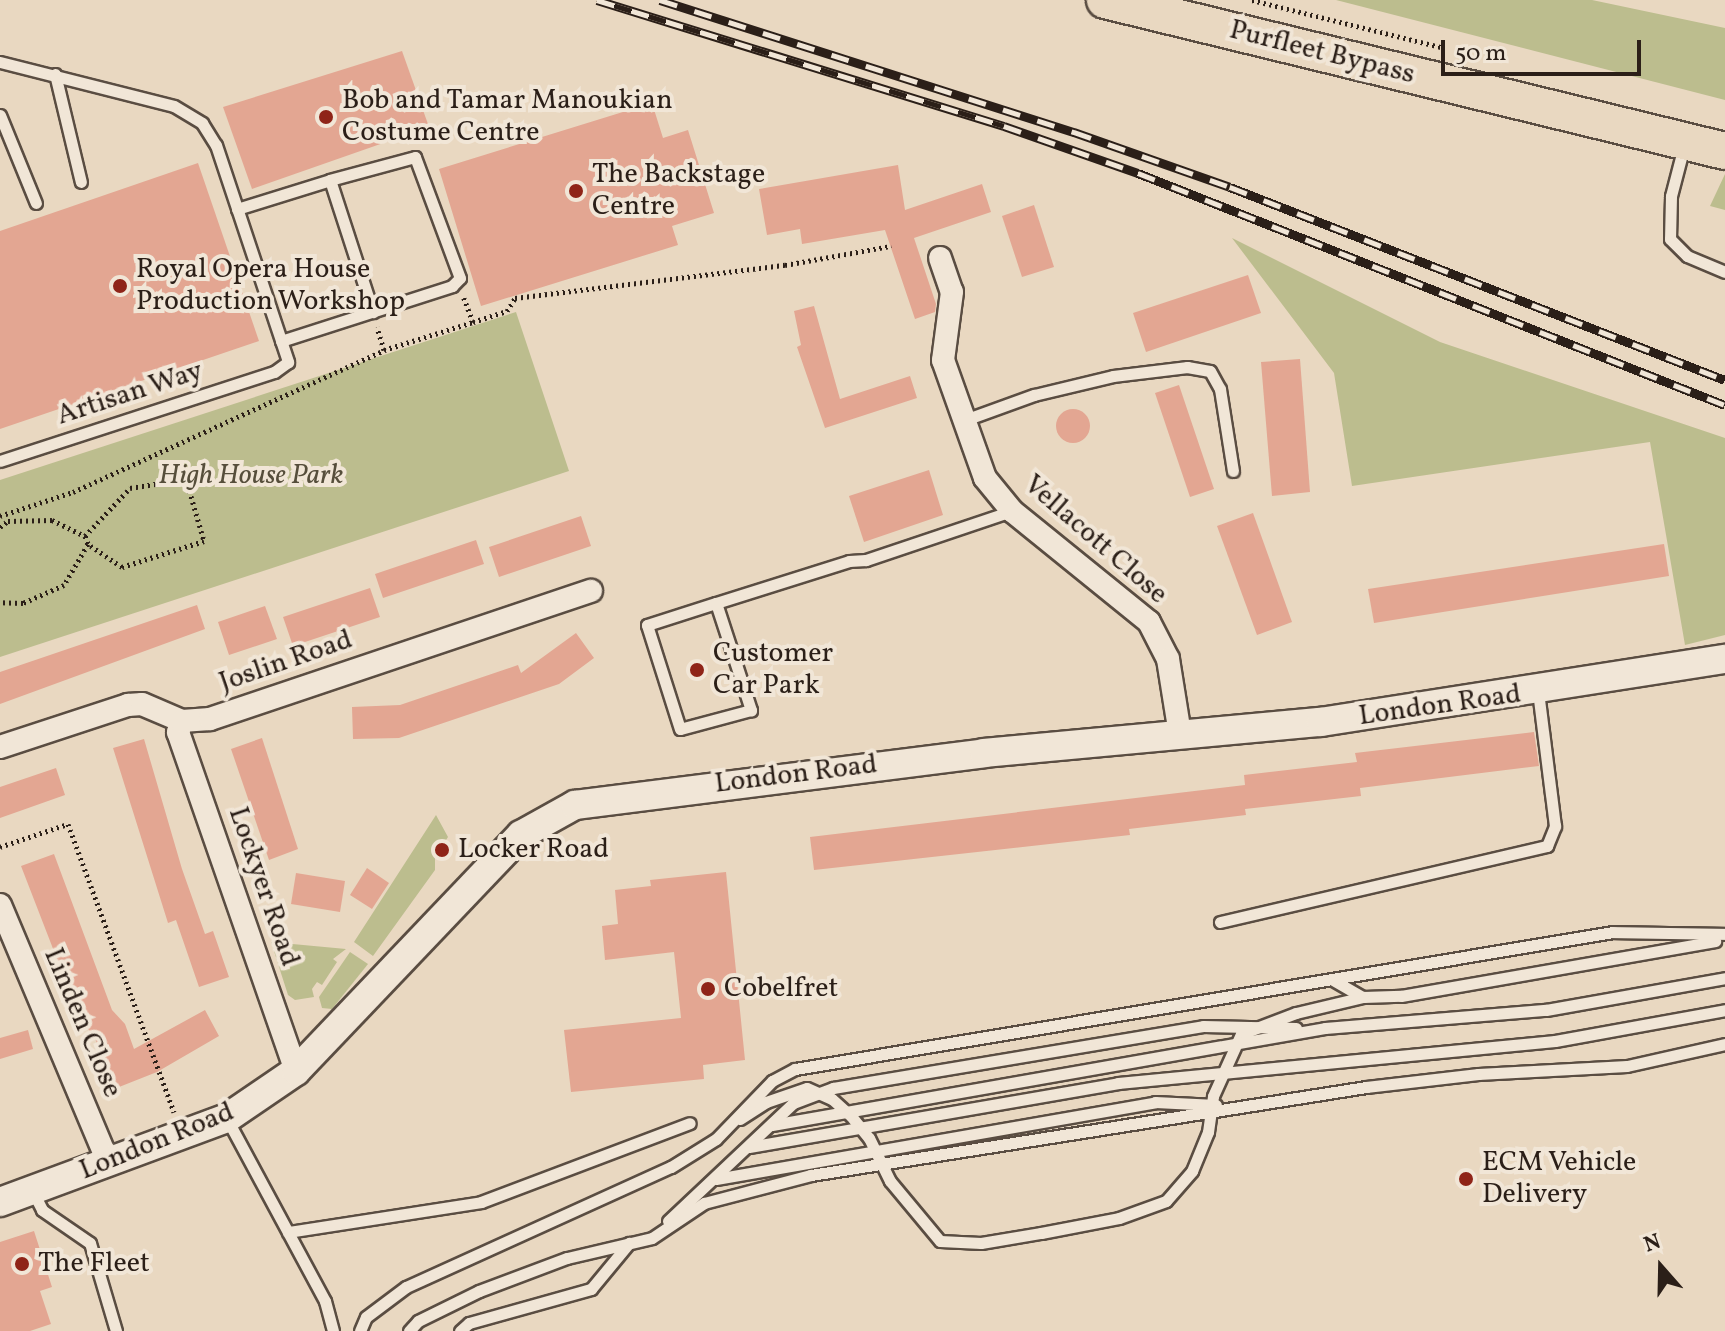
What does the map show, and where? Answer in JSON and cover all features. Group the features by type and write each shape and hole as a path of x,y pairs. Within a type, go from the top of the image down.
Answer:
{"main road":[{"name":"Purfleet Bypass","path":"1105,0 1725,151"}],"street":[{"name":"Vellacott Close","path":"940,258 952,301 941,351 961,421 985,478 1012,511 1149,622 1171,668 1180,734"},
{"name":"Joslin Road","path":"0,747 128,705 151,707 182,721 210,719 591,591"},
{"name":"London Road","path":"0,1202 183,1137 227,1118 296,1071 521,835 575,805 780,776 1321,722 1538,692 1725,659"},
{"name":"Lockyer Road","path":"182,721 178,732 296,1071"},
{"name":"Linden Close","path":"0,905 109,1164"}],"lane":[{"path":"0,62 174,106 202,123 216,145 237,209 281,341 459,282 415,157 237,209"},
{"path":"55,74 81,182"},
{"path":"0,115 36,203"},
{"path":"1685,142 1671,196 1670,239 1687,256 1725,272"},
{"path":"330,180 373,312"},
{"name":"Artisan Way","path":"0,461 274,372 288,362 281,341"},
{"path":"961,421 1034,395 1113,376 1187,367 1210,371 1220,389 1233,471"},
{"path":"716,603 751,710 680,729 647,625 716,603 1012,511"},
{"path":"1220,922 1547,846 1555,826 1538,692"},
{"path":"733,1124 772,1081 838,1058 927,1048 1613,932 1725,936"},
{"path":"360,1331 366,1317 406,1287 671,1167 766,1102 807,1088 845,1110 860,1126 917,1218 940,1241 981,1243 1119,1218 1166,1201 1192,1171 1223,1072 1241,1034 1363,997 1401,996 1725,936"},
{"path":"652,1238 793,1103 820,1093 1203,1026 1325,1028 1546,1010 1725,978"},
{"path":"1333,980 1363,997"},
{"path":"749,1147 1118,1083 1555,1041 1725,1010"},
{"path":"772,1125 1325,1028"},
{"path":"409,1331 418,1321 479,1291 567,1258 652,1238 704,1203 811,1175 1212,1109 1478,1074 1627,1066 1725,1044"},
{"path":"712,1180 1155,1102 1212,1109"},
{"path":"227,1118 325,1301 333,1331"},
{"path":"288,1232 481,1202 690,1123"},
{"path":"32,1191 42,1210 90,1243 116,1331"},
{"path":"460,1331 469,1323 591,1289 629,1243"}],"path":[{"path":"8,521 3,515 73,492 384,350 507,311 515,298 785,265 891,246"},
{"path":"459,282 473,322"},
{"path":"373,312 384,350"},
{"path":"0,527 8,521 52,520 85,536 88,544 122,567 204,541 186,479 130,488 85,536"},
{"path":"0,602 23,603 64,585 88,544"},
{"path":"0,847 68,824 183,1137"}],"green space":[{"path":"1336,0 1592,0 1725,28 1725,100"},
{"path":"1725,174 1725,210 1710,206"},
{"path":"1232,238 1440,342 1725,438 1725,635 1685,645 1650,442 1352,486 1334,373"},
{"name":"High House Park","path":"516,312 569,471 0,657 0,480"},
{"path":"436,815 448,837 435,857 435,870 373,956 354,942"},
{"path":"271,942 346,949 333,959 337,962 322,985 317,982 312,989 314,997 295,1000 288,995"},
{"path":"350,952 368,964 332,1009 322,1008 319,997"}],"building":[{"name":"Bob and Tamar Manoukian Costume Centre","path":"402,51 429,127 252,189 223,107"},
{"name":"The Backstage Centre","path":"652,103 663,138 688,130 714,213 672,226 678,245 481,306 439,169"},
{"name":"Royal Opera House Production Workshop","path":"198,163 259,341 0,429 0,231"},
{"path":"898,165 905,210 982,184 991,212 914,238 936,304 935,312 915,319 885,230 802,244 800,229 767,235 759,189"},
{"path":"1034,205 1054,267 1022,277 1002,216"},
{"path":"1248,275 1261,313 1146,352 1133,313"},
{"path":"814,306 840,399 910,376 917,398 825,428 797,347 801,345 794,311"},
{"path":"1300,359 1310,492 1272,496 1261,362"},
{"path":"1179,385 1214,489 1190,497 1155,393"},
{"path":"1073,409 1085,414 1090,426 1085,438 1073,443 1061,438 1056,426 1061,414"},
{"path":"929,470 943,515 864,542 849,496"},
{"path":"1253,513 1292,622 1257,635 1217,526"},
{"path":"581,516 591,546 499,577 489,547"},
{"path":"476,540 484,564 383,598 375,574"},
{"path":"1664,544 1669,576 1374,623 1368,589"},
{"path":"370,588 380,617 293,646 283,617"},
{"path":"197,605 205,629 0,704 0,672"},
{"path":"265,606 277,639 229,655 218,622"},
{"path":"576,633 594,658 559,684 399,738 353,739 352,707 400,705 518,665 521,673"},
{"path":"1534,732 1539,766 1360,788 1361,796 1245,809 1246,815 1129,829 1130,835 814,870 810,837 1245,785 1244,775 1357,762 1355,753"},
{"path":"262,738 298,849 269,860 231,749"},
{"path":"144,739 182,869 205,934 213,931 229,977 199,987 176,920 168,923 113,748"},
{"path":"56,768 65,795 0,818 0,787"},
{"path":"54,854 112,1010 125,1024 134,1049 205,1010 219,1036 157,1072 114,1089 94,1036 81,1021 21,866"},
{"path":"367,868 389,883 372,909 350,895"},
{"name":"Cobelfret","path":"726,872 745,1060 703,1065 704,1079 571,1092 564,1030 681,1018 674,952 605,960 602,926 618,924 615,890 651,886 650,880"},
{"path":"296,873 345,881 340,912 291,904"},
{"path":"28,1030 33,1049 0,1059 0,1038"},
{"name":"The Fleet","path":"34,1231 52,1287 40,1291 51,1324 30,1331 0,1331 0,1242"}],"railway":[{"path":"597,0 1004,126 1138,173 1725,405"},
{"path":"660,0 1074,132 1230,187 1725,380"}],"place":[{"name":"Bob and Tamar Manoukian Costume Centre","path":"326,117"},
{"name":"The Backstage Centre","path":"576,191"},
{"name":"Royal Opera House Production Workshop","path":"120,286"},
{"name":"Customer Car Park","path":"697,670"},
{"name":"Locker Road","path":"442,850"},
{"name":"Cobelfret","path":"708,989"},
{"name":"ECM Vehicle Delivery","path":"1466,1179"},
{"name":"The Fleet","path":"22,1264"}]}
